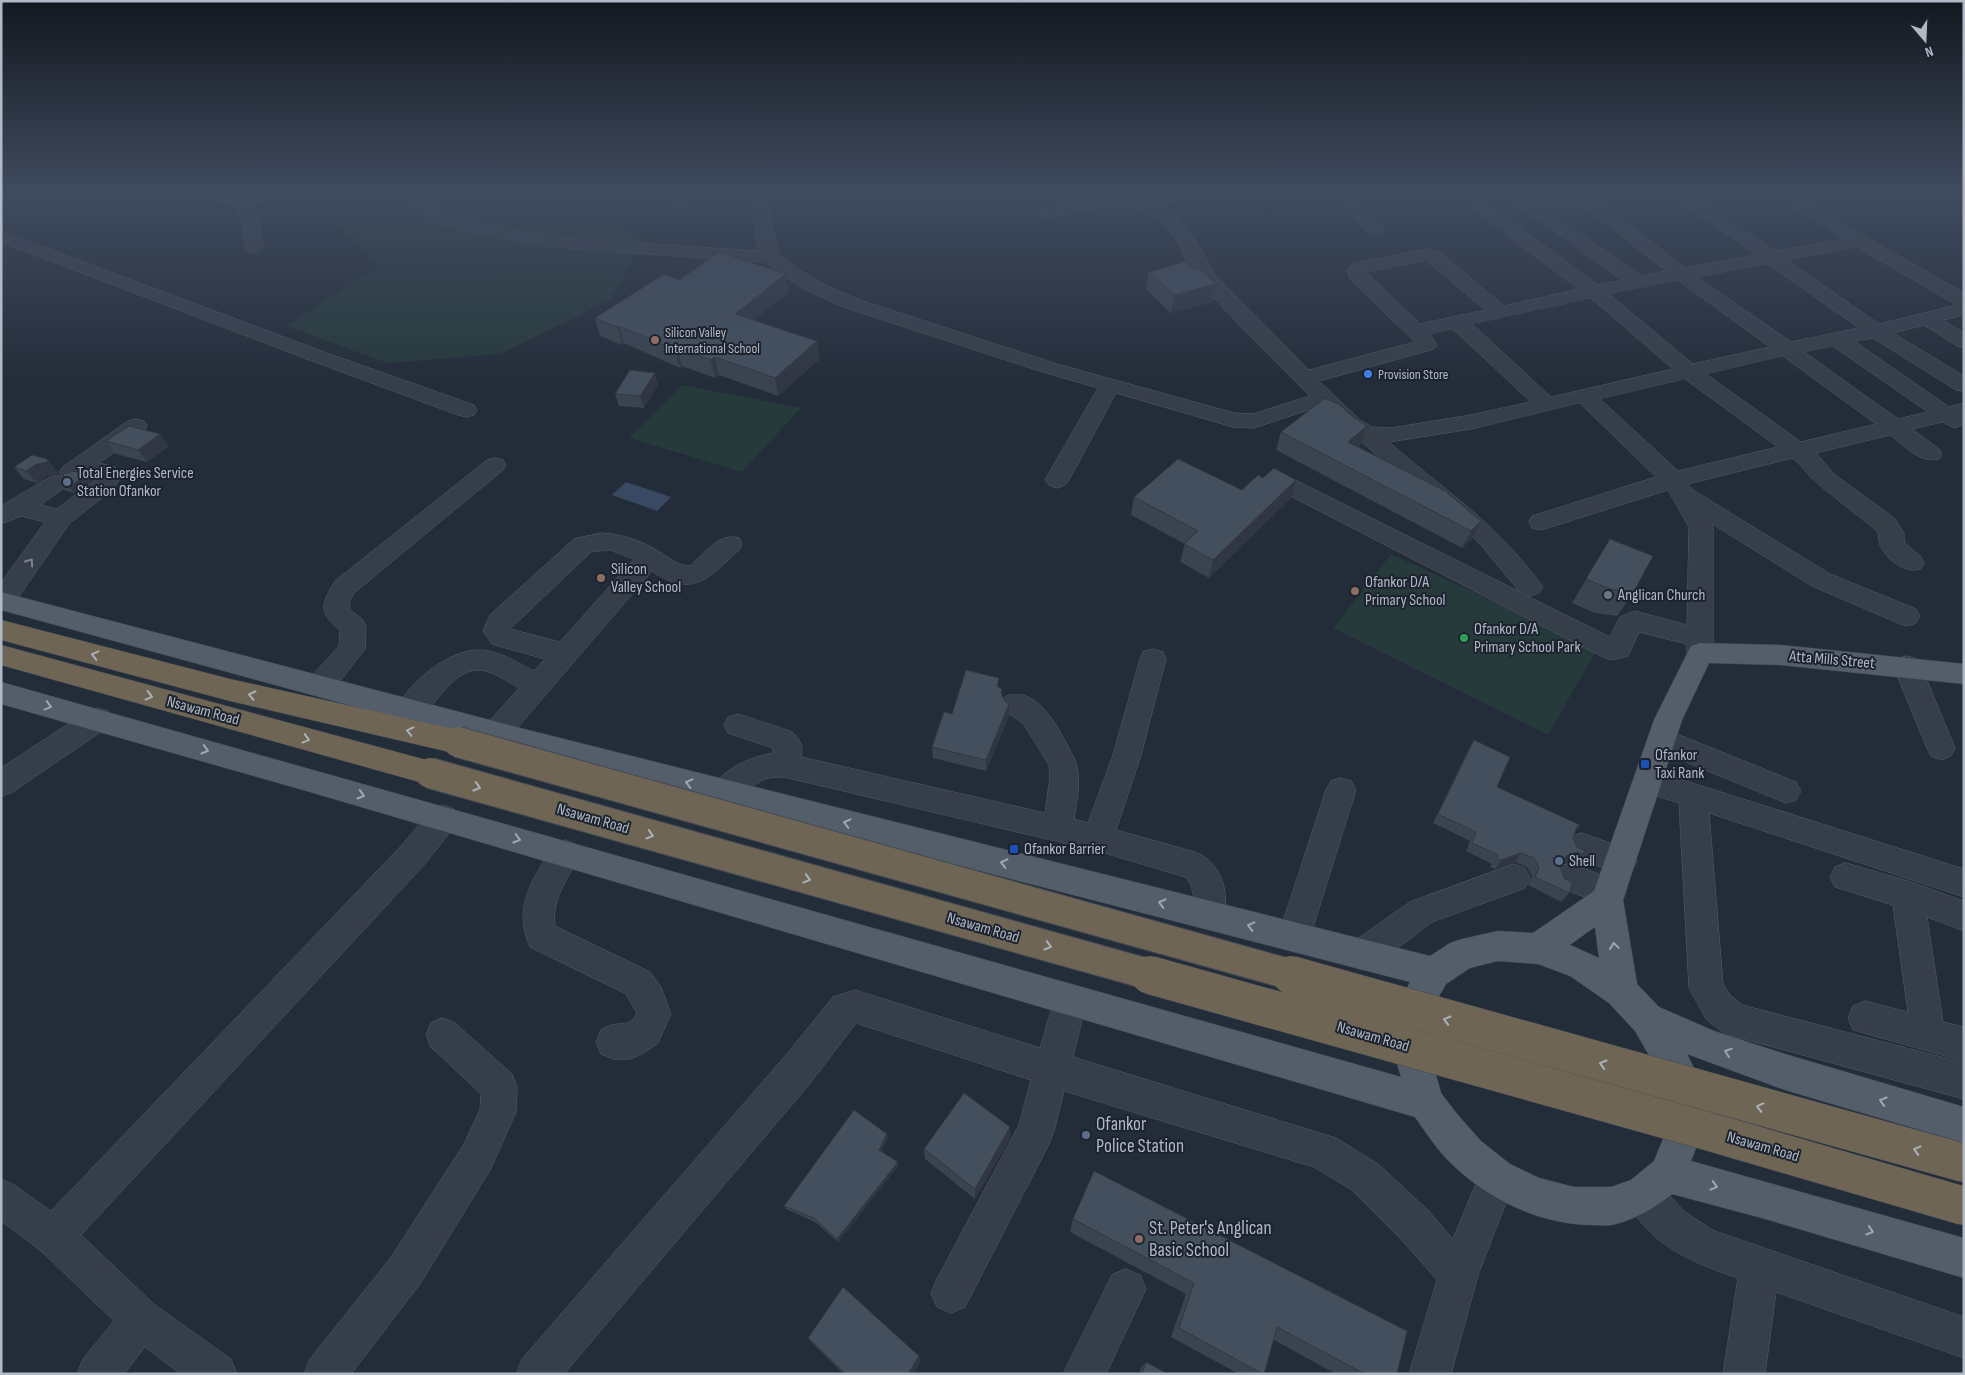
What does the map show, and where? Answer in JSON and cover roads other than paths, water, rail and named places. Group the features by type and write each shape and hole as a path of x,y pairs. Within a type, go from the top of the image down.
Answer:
{"highway":[{"name":"Nsawam Road","path":"1,630 230,690 458,742 1964,1163"},
{"name":"Nsawam Road","path":"1,655 1690,1126 1964,1206"}],"main road":[{"path":"2,601 496,733 1434,973"},
{"path":"1621,992 1609,897 1668,720 1700,645"},
{"name":"Atta Mills Street","path":"1700,645 1781,655 1907,666 1964,674"},
{"path":"1,693 444,818 1426,1102"},
{"path":"1538,949 1609,897"},
{"path":"1655,1184 1686,1127 1678,1072 1647,1018 1621,992 1581,965 1538,949 1498,946 1462,954 1434,973 1414,1007 1411,1050 1426,1102 1444,1127 1468,1154 1497,1176 1534,1196 1574,1206 1611,1206 1655,1184 1762,1199 1964,1258"},
{"path":"1647,1018 1711,1046 1785,1072 1964,1125"}],"street":[{"path":"57,257 314,355 466,410"},
{"path":"771,257 782,267 823,292 853,304 1050,368 1233,420 1254,421 1324,398"},
{"path":"1196,257 1208,278 1324,398 1352,425 1368,434 1415,478 1483,533 1530,587"},
{"path":"1304,378 1427,345 1425,340 1357,275 1356,270 1361,266 1415,257"},
{"path":"1434,257 1501,313"},
{"path":"1548,257 1595,292 1689,372 1814,462 1818,472 1826,479 1885,524 1892,532 1890,539 1892,546 1912,563"},
{"path":"1603,257 1638,282"},
{"path":"1659,257 1931,454"},
{"path":"1415,331 1638,282 1776,257"},
{"path":"1888,257 1964,301"},
{"path":"1772,258 1876,331 1964,385"},
{"path":"1368,434 1391,435 1471,422 1787,348 1928,319 1964,308"},
{"path":"1928,319 1964,342"},
{"path":"1458,322 1547,405"},
{"path":"1837,339 1955,412 1964,428"},
{"path":"1057,480 1110,385"},
{"path":"1586,396 1679,488 1821,580 1908,616"},
{"path":"1541,522 1679,488 1798,450 1955,412"},
{"path":"10,512 136,426"},
{"path":"320,686 352,650 353,626 337,614 336,603 344,587 495,465"},
{"path":"2,601 61,518 105,484 108,478 107,472 68,474"},
{"path":"1281,482 1612,650 1619,649 1629,624 1635,621 1700,645 1701,527 1679,488"},
{"path":"10,512 61,518"},
{"path":"566,654 501,637 496,631 499,622 583,545 608,541 626,545 650,557 678,575 691,576 697,574 730,544"},
{"path":"496,733 650,557"},
{"path":"1098,838 1127,756 1154,659"},
{"path":"409,710 452,668 467,662 482,660 538,686"},
{"path":"1907,666 1942,748"},
{"path":"1016,704 1033,715 1063,764 1065,777 1058,828"},
{"path":"1,784 98,719"},
{"path":"738,725 780,739 787,744 788,753 784,765"},
{"path":"1662,740 1786,791"},
{"path":"724,792 753,771 768,764 784,765 1098,838 1195,866 1205,875 1209,888 1209,915"},
{"path":"1648,781 1964,883"},
{"path":"1294,937 1341,790"},
{"path":"1693,795 1706,988 1718,1007 1733,1019 1964,1081"},
{"path":"54,1236 413,855 444,818"},
{"path":"1582,846 1622,861"},
{"path":"565,854 544,889 537,908 537,925 542,936 638,983 650,999 654,1014 646,1031 630,1042 613,1042"},
{"path":"1570,877 1609,897"},
{"path":"1846,877 1908,895 1964,916"},
{"path":"1362,955 1421,912 1514,878"},
{"path":"1908,895 1928,1034"},
{"path":"951,1293 1036,1132 1070,1000"},
{"path":"537,1374 799,1068 845,1009 855,1006 1052,1069 1323,1151 1365,1177 1414,1224 1458,1275"},
{"path":"1865,1018 1964,1044"},
{"path":"325,1374 406,1270 477,1157 498,1112 499,1087 443,1035"},
{"path":"1430,1374 1458,1275 1497,1176"},
{"path":"1655,1184 1670,1227 1685,1238 1759,1267 1964,1338"},
{"path":"1,1198 54,1236 142,1319 216,1374"},
{"path":"1744,1374 1759,1267"},
{"path":"1084,1374 1126,1289"},
{"path":"98,1374 142,1319"}],"water":[{"path":"626,482 671,497 657,511 612,495"}],"place":[{"name":"Silicon Valley International School","path":"655,340"},
{"name":"Provision Store","path":"1368,374"},
{"name":"Total Energies Service Station Ofankor","path":"67,482"},
{"name":"Silicon Valley School","path":"601,578"},
{"name":"Ofankor D/A Primary School","path":"1355,591"},
{"name":"Anglican Church","path":"1608,595"},
{"name":"Ofankor D/A Primary School Park","path":"1464,638"},
{"name":"Ofankor Taxi Rank","path":"1645,764"},
{"name":"Ofankor Barrier","path":"1014,849"},
{"name":"Shell","path":"1559,861"},
{"name":"Ofankor Police Station","path":"1086,1135"},
{"name":"St. Peter's Anglican Basic School","path":"1139,1239"}]}
